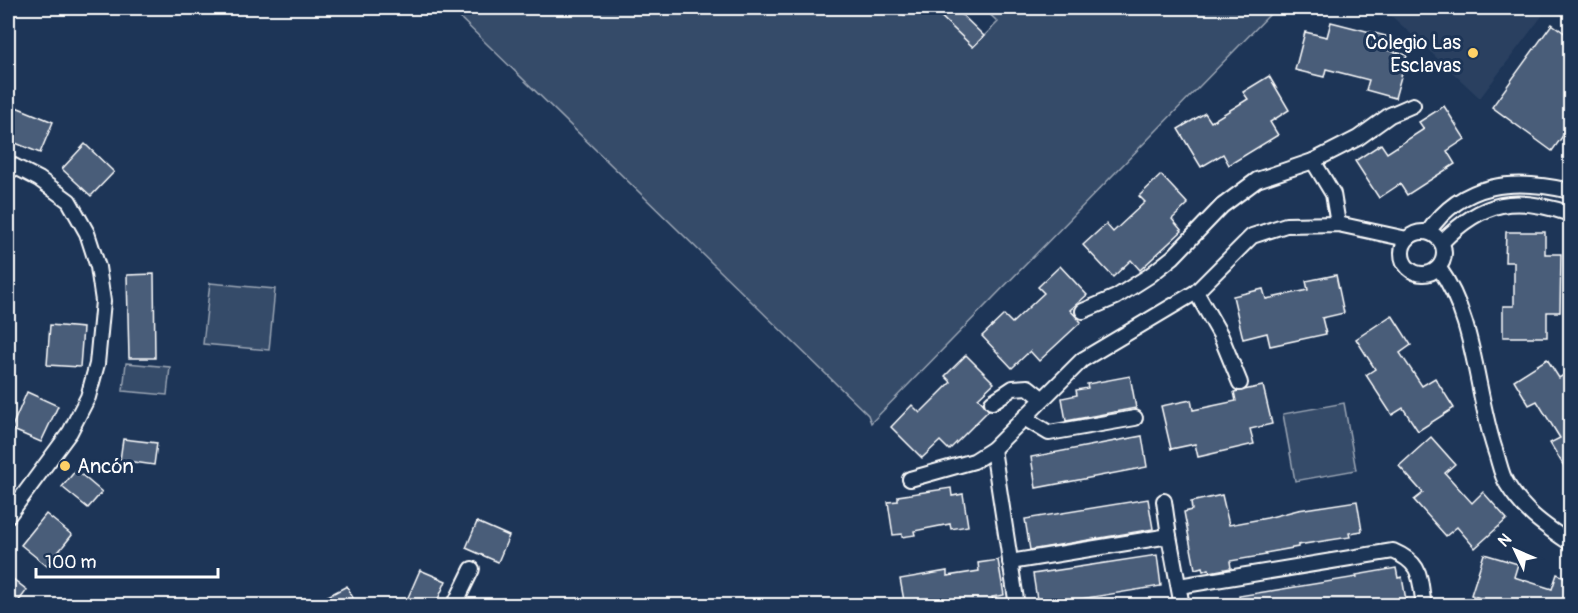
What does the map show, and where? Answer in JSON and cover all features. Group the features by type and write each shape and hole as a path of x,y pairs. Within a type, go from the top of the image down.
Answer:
{"street":[{"path":"1083,311 1116,297 1149,276 1173,257 1222,206 1257,180 1313,161 1358,138 1390,115 1413,105"},
{"path":"1313,161 1334,194 1338,224"},
{"path":"8,163 39,179 69,201 87,233 98,267 103,301 97,364 88,397 70,432 8,516"},
{"path":"1428,232 1439,216 1458,201 1486,188 1510,183 1541,184 1570,191"},
{"path":"1442,242 1474,215 1504,204 1525,202 1545,205 1570,214"},
{"path":"910,478 974,461 993,449 1082,360 1196,292 1252,236 1286,225 1338,224 1407,239"},
{"path":"1417,232 1428,232 1442,242 1444,258 1438,268 1425,274 1418,274 1406,266 1402,252 1407,239 1417,232"},
{"path":"1438,268 1448,280 1466,326 1491,439 1506,483 1534,518 1570,543"},
{"path":"1196,292 1220,334 1240,383"},
{"path":"992,402 1013,388 1028,387 1043,399"},
{"path":"1024,418 1048,433 1135,418"},
{"path":"993,449 1017,606"},
{"path":"1164,501 1182,606"},
{"path":"1010,562 1169,536"},
{"path":"1179,586 1393,551 1408,558 1418,571 1424,606"},
{"path":"454,606 472,569"}],"shaded area":[{"path":"450,8 895,8 905,16 914,8 932,8 973,47 998,22 983,8 1055,8 1063,11 1069,8 1276,8 871,423 868,415"},
{"name":"Colegio Las Esclavas","path":"1383,8 1548,8 1480,98"},
{"path":"210,283 275,289 269,350 203,344"},
{"path":"126,363 170,367 167,395 123,391"},
{"path":"1344,403 1356,470 1295,481 1283,414"}],"building":[{"path":"932,8 955,8 984,36 973,47"},
{"path":"1331,22 1386,36 1383,49 1407,55 1395,98 1366,90 1369,80 1326,69 1324,77 1295,70 1305,32 1327,37"},
{"path":"1552,24 1570,37 1570,126 1552,151 1492,107"},
{"path":"1269,76 1289,110 1270,122 1278,135 1229,165 1223,154 1201,167 1178,129 1205,113 1211,122 1248,99 1243,92"},
{"path":"1444,106 1465,139 1447,151 1455,164 1407,195 1400,184 1379,198 1355,161 1381,144 1387,153 1424,129 1419,122"},
{"path":"16,107 53,122 40,153 8,140 8,128"},
{"path":"85,144 114,172 91,196 62,169"},
{"path":"1161,175 1188,204 1172,219 1182,231 1140,270 1131,260 1113,277 1083,245 1106,224 1113,232 1145,202 1139,196"},
{"path":"1506,232 1545,232 1545,254 1561,254 1560,312 1547,312 1547,337 1503,337 1503,306 1514,306 1514,262 1505,262"},
{"path":"1060,266 1087,295 1070,310 1081,322 1039,361 1030,351 1012,368 982,336 1004,315 1012,323 1044,293 1038,287"},
{"path":"154,274 155,358 129,358 127,275"},
{"path":"1336,275 1344,313 1322,318 1326,334 1270,346 1267,333 1243,339 1233,296 1263,289 1266,299 1308,290 1306,281"},
{"path":"1392,315 1411,345 1400,353 1422,386 1435,378 1454,408 1418,431 1403,408 1392,415 1366,375 1375,369 1356,339"},
{"path":"50,325 83,328 80,367 47,365"},
{"path":"966,355 994,383 978,398 989,410 949,450 940,441 922,458 891,427 912,405 920,413 951,382 945,376"},
{"path":"1547,359 1559,378 1570,371 1570,476 1550,443 1560,438 1537,401 1529,405 1514,380"},
{"path":"1130,376 1136,408 1066,421 1062,398 1077,395 1076,390 1088,388 1087,384"},
{"path":"1263,386 1272,424 1250,429 1254,444 1198,457 1195,444 1171,449 1161,406 1191,400 1193,410 1236,401 1234,392"},
{"path":"27,392 58,406 41,442 11,429"},
{"path":"1142,436 1147,467 1036,488 1031,457"},
{"path":"1431,437 1455,464 1445,473 1472,503 1483,492 1507,519 1475,548 1457,527 1446,536 1414,500 1423,493 1399,466"},
{"path":"123,439 157,443 154,465 120,460"},
{"path":"76,470 102,492 88,508 62,487"},
{"path":"951,488 952,496 963,494 968,526 951,529 950,524 914,531 915,535 902,537 902,534 893,535 888,502 898,501 898,496"},
{"path":"1222,495 1229,525 1298,510 1357,501 1362,531 1349,533 1350,537 1298,545 1298,547 1265,553 1266,555 1230,561 1231,568 1210,572 1209,569 1203,571 1202,567 1195,569 1184,512 1192,510 1191,502"},
{"path":"1148,499 1153,529 1030,550 1025,519"},
{"path":"46,514 72,535 47,566 21,545"},
{"path":"477,522 509,536 498,562 466,548"},
{"path":"1484,554 1518,564 1514,577 1552,589 1557,574 1570,579 1570,606 1503,606 1471,595"},
{"path":"1157,555 1161,586 1038,606 1033,574"},
{"path":"998,560 1004,595 992,597 993,601 962,606 905,606 900,579 947,571 947,576 979,571 978,563"},
{"path":"1396,568 1398,578 1402,577 1407,606 1241,606 1239,596 1357,577 1356,575"},
{"path":"420,570 446,581 435,606 415,606 406,602"},
{"path":"8,575 27,590 15,606 8,606"},
{"path":"347,586 357,606 309,606"}],"place":[{"name":"Colegio Las Esclavas","path":"1473,53"},
{"name":"Ancón","path":"65,466"}]}
